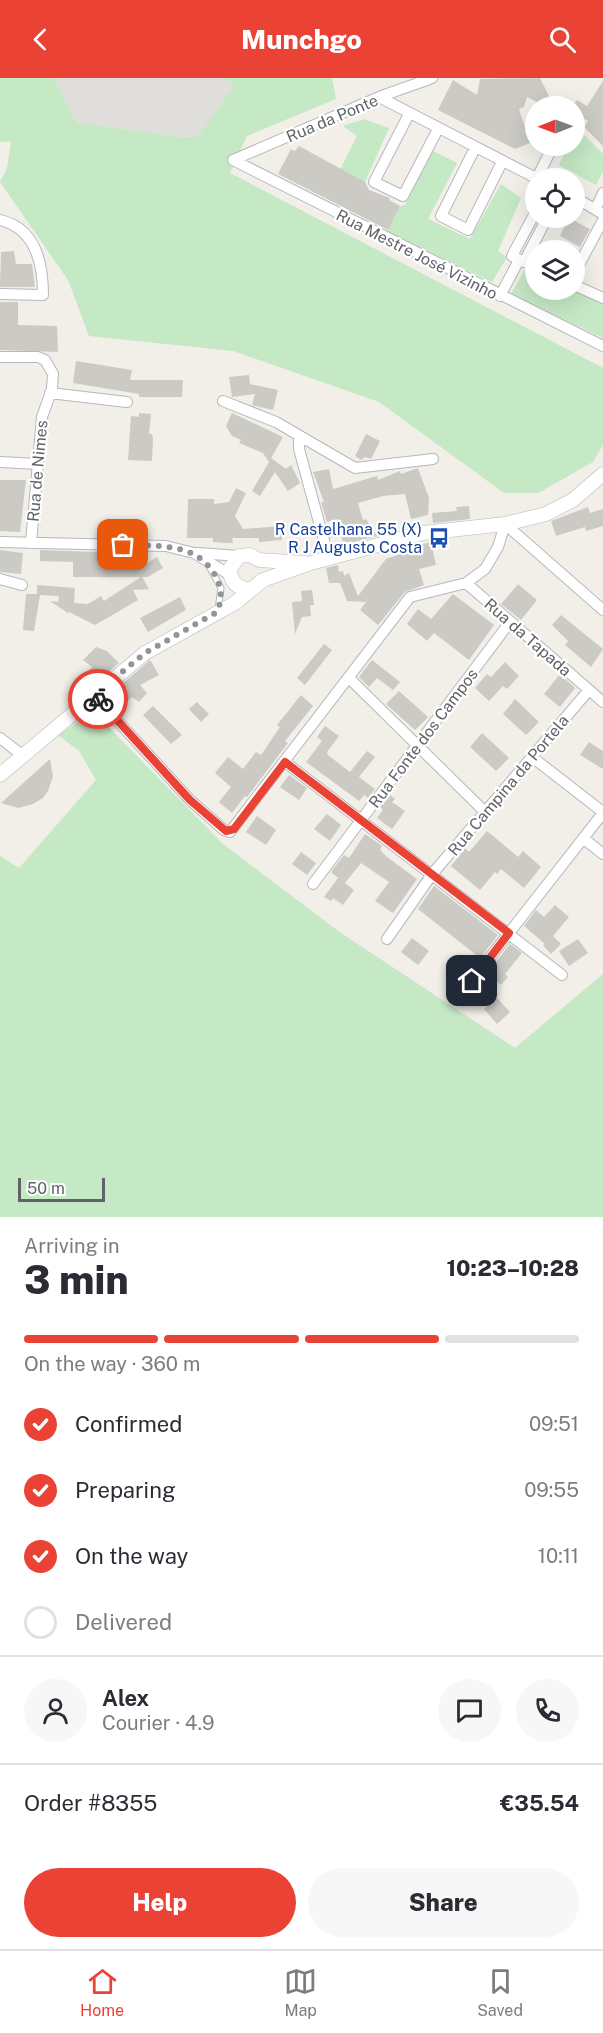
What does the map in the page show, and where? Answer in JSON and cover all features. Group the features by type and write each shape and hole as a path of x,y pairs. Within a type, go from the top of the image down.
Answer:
{"street":[{"name":"Rua da Ponte","path":"233,160 379,97 432,78"},
{"path":"379,97 525,173"},
{"path":"409,114 374,182 403,196 438,129"},
{"path":"475,148 441,216 468,230 502,162"},
{"name":"Rua Mestre José Vizinho","path":"233,160 603,346"},
{"path":"585,203 599,211 603,193"},
{"path":"0,220 16,226 35,248 43,272 43,295 0,294"},
{"path":"585,254 603,220"},
{"path":"527,228 512,256 524,262 542,228"},
{"path":"501,296 519,260"},
{"path":"585,290 603,298"},
{"name":"Rua de Nimes","path":"0,357 38,357 45,360 53,378 42,417 31,543"},
{"path":"50,393 128,402"},
{"path":"223,400 276,422 356,468 433,459"},
{"path":"299,436 300,449 329,559"},
{"path":"0,462 38,464"},
{"path":"0,775 145,653 235,603 263,580 310,563 423,533 505,524 546,514 573,500 603,474"},
{"path":"94,695 190,800 229,832 234,829 410,597 466,583 485,569 498,546 505,524"},
{"path":"505,524 603,610"},
{"path":"0,542 166,546 194,553 250,555 260,560 310,563"},
{"path":"194,553 250,589"},
{"path":"217,612 233,580 232,564 239,556"},
{"path":"260,560 264,569 263,580"},
{"path":"0,579 22,585"},
{"name":"Rua da Tapada","path":"466,583 603,702"},
{"name":"Rua Fonte dos Campos","path":"314,884 510,622"},
{"path":"349,678 485,812"},
{"name":"Rua Campina da Portela","path":"387,939 433,873 589,690"},
{"path":"0,738 22,755"},
{"path":"459,996 603,812 532,757"},
{"path":"285,762 433,873 562,975"},
{"path":"583,838 603,854"}],"lane":[{"path":"194,553 210,566 218,580 221,595 217,612"}],"shaded area":[{"path":"54,78 225,78 236,85 198,136 179,137 76,122"}],"green space":[{"path":"0,78 54,78 76,122 179,137 198,136 235,85 225,78 332,78 336,99 247,136 230,173 603,368 603,445 593,462 538,493 504,493 379,402 233,351 89,336 68,280 0,182 7,168 11,141 0,142"},
{"path":"364,119 389,128 364,184 340,170 357,136 343,126"},
{"path":"585,136 603,154 603,171 596,185 585,179 585,168 565,168 559,165 563,156 585,156"},
{"path":"431,150 457,163 428,219 470,239 501,184 521,198 498,251 507,257 492,282 387,232 400,206 405,205"},
{"path":"525,269 525,300 585,300 585,295 603,304 603,338 511,294"},
{"path":"94,712 223,844 341,933 515,1048 603,974 603,1217 0,1217 0,856 19,868 96,780 79,751 58,735"}],"building":[{"path":"540,78 549,96 525,96 524,107 519,109 525,128 525,145 515,149 438,110 453,80 477,95 480,79"},
{"path":"603,81 603,146 585,128 588,121 585,119 585,105 587,106"},
{"path":"299,146 365,182 369,190 390,198 389,200 400,206 388,230 278,174 291,149 295,151"},
{"path":"585,226 590,229 584,240 567,240 560,236 564,228"},
{"path":"14,251 16,264 32,264 35,287 0,287 1,252"},
{"path":"0,302 18,302 18,325 57,326 58,352 0,350"},
{"path":"76,361 132,370 130,380 183,380 182,397 139,397 139,394 73,383"},
{"path":"249,375 250,384 278,390 273,410 252,405 255,394 232,397 229,377"},
{"path":"139,413 151,414 149,434 152,434 153,439 152,461 128,460 131,416 139,417"},
{"path":"232,413 283,437 271,458 286,469 291,465 300,483 288,491 275,472 260,496 252,491 269,462 263,453 239,443 241,440 232,436 226,426"},
{"path":"366,434 380,441 371,459 365,457 361,460 355,456"},
{"path":"418,468 429,498 428,515 411,519 405,494 383,496 358,503 363,520 366,519 377,536 343,545 338,519 327,522 321,502 324,502 313,472 329,469 333,489 377,476 378,480 400,471 401,474"},
{"path":"0,480 26,480 20,532 0,531"},
{"path":"236,488 246,493 235,516 243,529 281,526 282,540 259,542 259,538 232,538 233,543 227,543 213,542 213,538 187,538 188,499 214,499 214,504 229,502"},
{"path":"469,506 470,519 433,523 432,513 457,511 456,507"},
{"path":"588,507 590,513 603,509 603,526 586,531 585,527 556,536 551,521"},
{"path":"431,542 436,565 419,569 424,585 405,592 378,625 360,610 366,602 347,601 340,583 329,583 326,568 338,565 339,572 343,571 344,576 349,573 358,596 386,559"},
{"path":"0,550 23,553 21,574 0,572"},
{"path":"40,550 127,553 137,569 157,557 163,568 148,577 142,577 149,589 133,590 138,600 95,625 68,613 50,601 58,602 59,596 40,595 34,631 23,630 26,594 37,594 37,585 75,588 74,603 88,604 101,596 104,601 141,577 73,577 73,562 40,561"},
{"path":"518,584 537,600 521,620 501,604"},
{"path":"312,590 314,605 310,605 311,616 302,617 295,634 292,602 302,601 301,591"},
{"path":"453,594 494,625 469,660 434,633 427,641 407,624 418,609 431,619"},
{"path":"180,597 186,610 148,632 140,618"},
{"path":"561,615 603,649 591,667 565,645 568,641 552,625"},
{"path":"324,644 332,650 305,685 297,678"},
{"path":"96,647 107,651 119,663 98,681 88,671 92,667 83,660"},
{"path":"150,660 159,675 140,685 147,693 139,702 132,697 123,705 115,696 123,688 121,685"},
{"path":"372,660 400,682 393,690 377,678 369,687 359,677"},
{"path":"505,662 519,676 507,689 503,686 489,701 475,688 487,674 491,677"},
{"path":"560,674 575,688 560,707 544,694"},
{"path":"399,691 428,717 415,730 386,704"},
{"path":"301,695 313,706 285,741 288,743 232,813 219,802 231,787 215,773 228,757 243,769 256,752 261,755 280,727 277,725"},
{"path":"515,699 539,722 526,735 503,714"},
{"path":"197,702 209,714 201,722 189,709"},
{"path":"153,706 182,735 171,744 143,715"},
{"path":"325,726 339,736 327,752 328,755 350,772 367,751 375,757 359,777 375,789 368,798 364,795 359,801 306,762 322,741 317,737"},
{"path":"482,733 509,758 496,771 470,747"},
{"path":"589,742 603,751 603,769 580,755"},
{"path":"50,759 53,776 43,798 33,804 18,808 1,803"},
{"path":"289,775 307,788 299,800 280,787"},
{"path":"390,795 395,799 392,802 405,811 392,829 377,818 383,810 380,807"},
{"path":"327,814 341,825 330,841 314,829"},
{"path":"257,816 276,830 266,845 246,832"},
{"path":"487,831 518,857 523,851 541,867 524,888 501,869 497,874 495,872 480,890 451,866 465,848 469,852"},
{"path":"365,834 382,846 380,850 387,857 417,879 393,913 375,901 389,882 361,863 345,883 354,890 343,905 333,898 331,901 324,897 338,878 331,872 344,855 349,858"},
{"path":"301,852 316,863 307,875 292,864"},
{"path":"434,886 498,935 480,958 418,909"},
{"path":"555,905 569,917 553,936 561,944 551,954 543,945 545,944 524,926 536,910 544,917"},
{"path":"412,938 429,951 418,965 401,952"},
{"path":"578,939 588,953 569,966 559,951"},
{"path":"510,944 522,953 505,974 508,977 501,985 487,973"},
{"path":"497,998 510,1012 497,1024 484,1009"}],"way so far":[{"path":"98,699 94,695 145,653 217,612 220,603 221,588 218,580 210,566 194,553 166,546 123,545"}],"place":[{"name":"R Castelhana 55 (X) R J Augusto Costa","path":"439,538"}],"route":[{"path":"98,699 190,800 226,831 230,832 234,829 285,762 343,805 509,933 472,981"}]}
